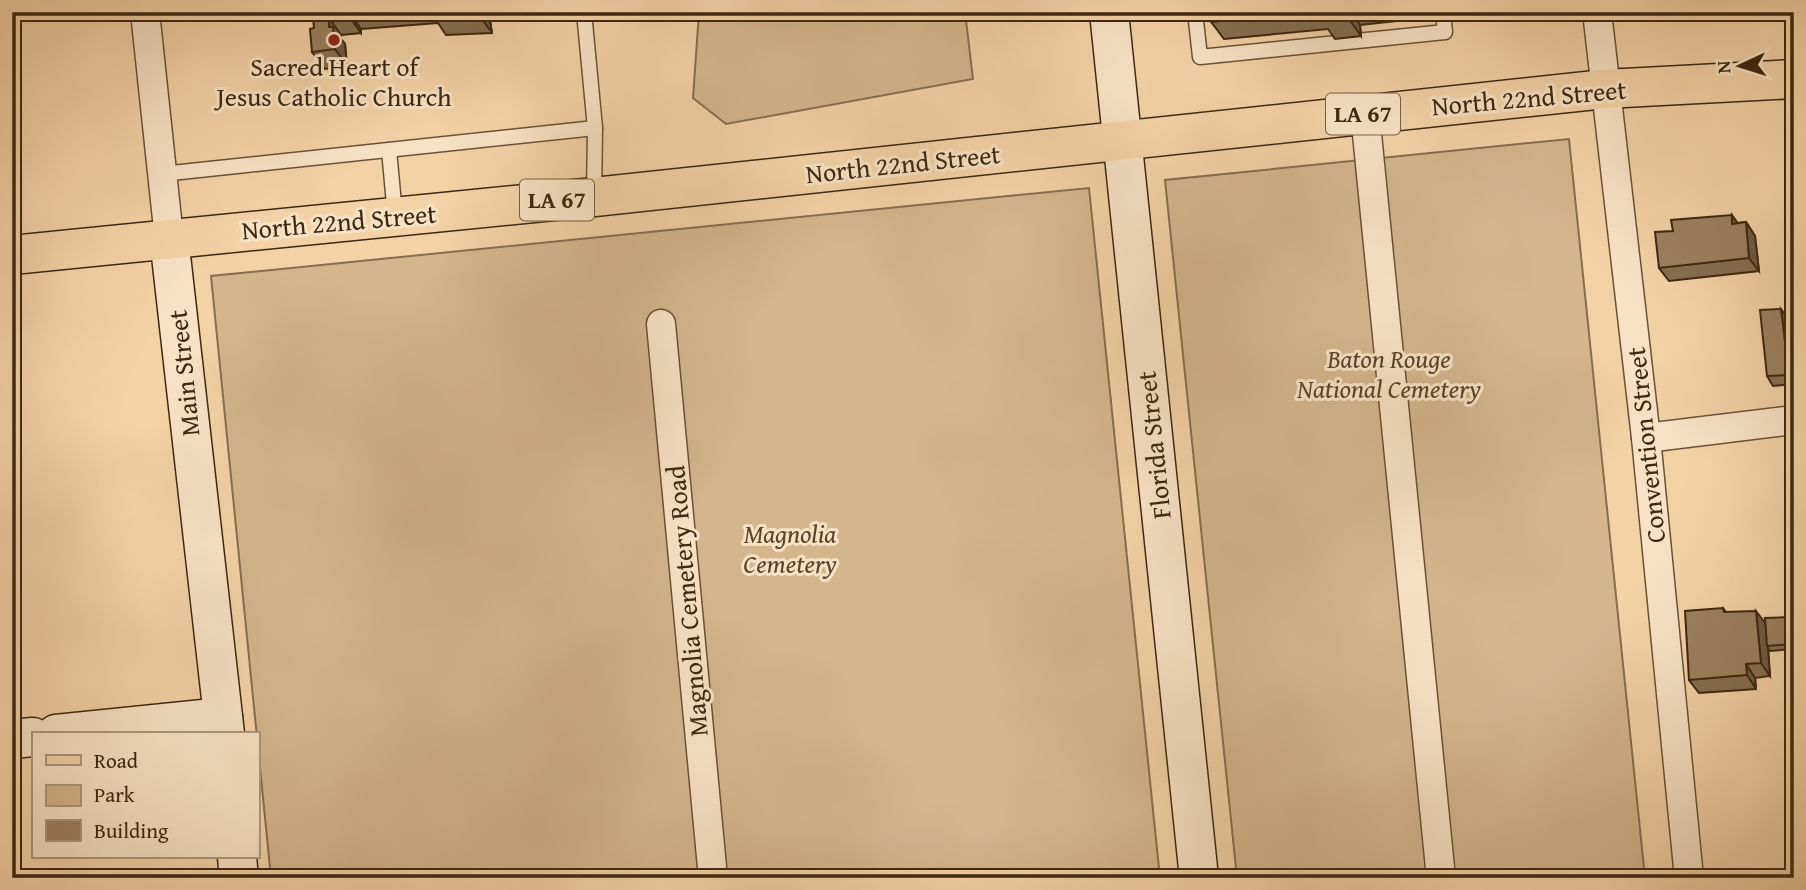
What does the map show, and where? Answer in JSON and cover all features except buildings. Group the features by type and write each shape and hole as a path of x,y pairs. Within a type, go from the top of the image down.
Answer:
{"main road":[{"name":"Florida Street","path":"1108,12 1199,878"},
{"name":"North 22nd Street","path":"12,255 594,197 1605,89 1794,79"},
{"name":"Main Street","path":"169,238 224,726"},
{"path":"99,732 224,726"},
{"path":"12,739 32,737"},
{"path":"237,858 239,878"}],"street":[{"name":"Main Street","path":"145,12 169,238"},
{"name":"Convention Street","path":"1597,12 1646,438 1689,878"},
{"path":"1365,114 1441,878"},
{"name":"Magnolia Cemetery Road","path":"661,324 713,878"},
{"path":"1646,438 1794,420"}],"lane":[{"path":"584,12 594,128 594,197"},
{"path":"1195,12 1200,57 1445,32 1443,12"},
{"path":"162,174 594,128"},
{"path":"389,150 395,217"}],"green space":[{"path":"699,12 965,12 973,79 726,124 693,98"},
{"name":"Baton Rouge National Cemetery","path":"1569,139 1645,878 1237,878 1165,180"},
{"name":"Magnolia Cemetery","path":"1089,188 1160,878 271,878 259,732 256,732 211,276"}],"place":[{"name":"Sacred Heart of Jesus Catholic Church","path":"334,40"}]}
